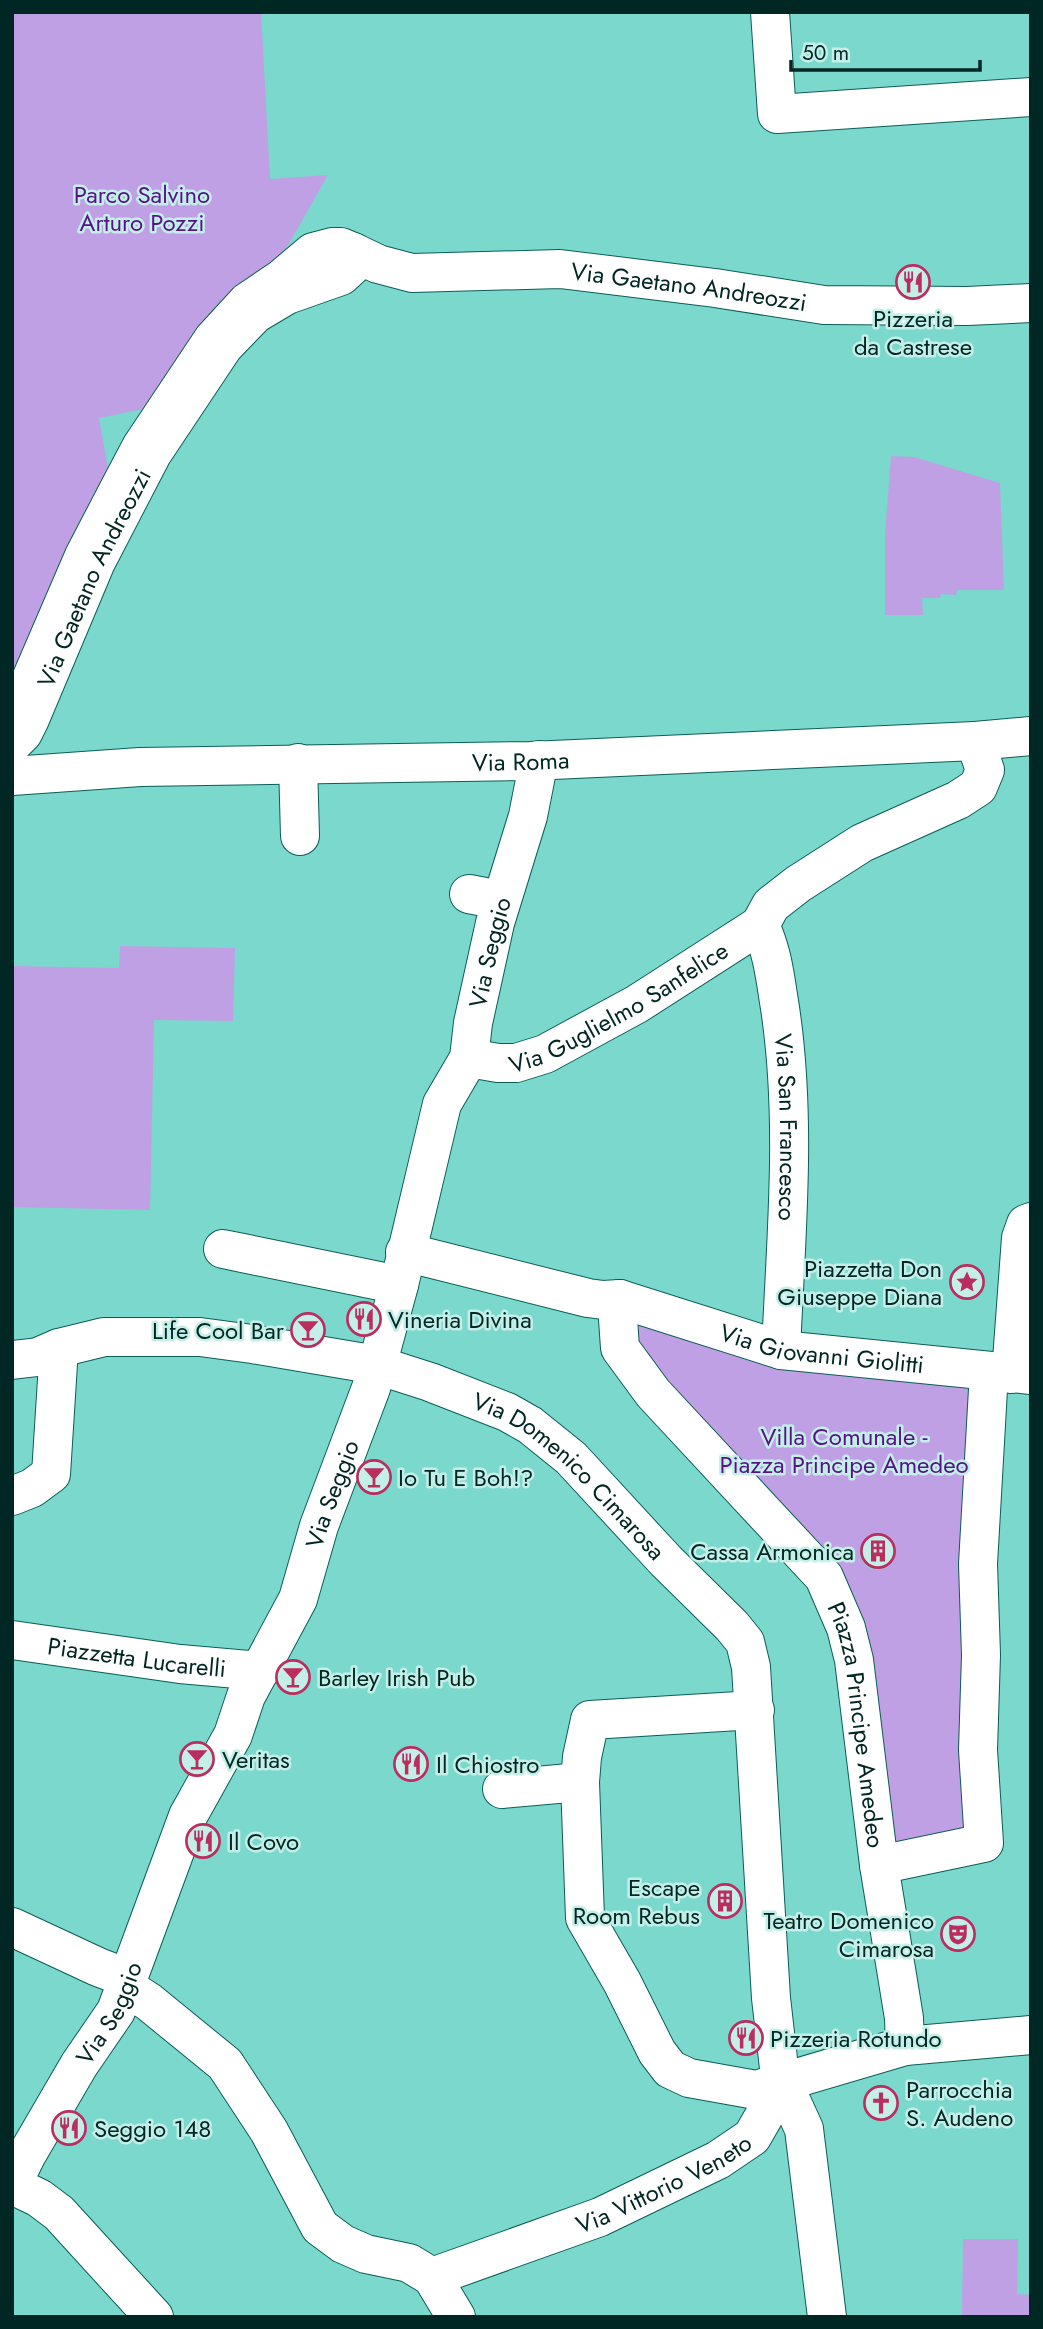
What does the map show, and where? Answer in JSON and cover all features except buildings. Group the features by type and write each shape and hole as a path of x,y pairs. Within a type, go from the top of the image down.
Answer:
{"street":[{"path":"770,12 777,114 1031,97"},
{"name":"Via Gaetano Andreozzi","path":"13,754 16,714 73,580 141,447 213,339 247,302 284,287 341,276 353,265 353,252 378,264 412,273 560,269 715,288 824,305 967,306 1031,303"},
{"name":"Via Roma","path":"13,754 140,767 539,760 975,741 1031,736"},
{"name":"Via Guglielmo Sanfelice","path":"469,1058 516,1063 545,1054 765,936 771,905 798,884 862,843 958,800 978,788 985,770 975,741"},
{"name":"Via Seggio","path":"12,2185 79,2065 116,2011 188,1816 233,1735 246,1696 298,1599 319,1526 354,1436 377,1365 442,1104 469,1058 485,897 528,816 539,760"},
{"path":"298,763 300,836"},
{"name":"Via San Francesco","path":"765,936 782,1025 790,1110 781,1350"},
{"path":"1010,1374 1021,1238 1026,1224 1031,1222"},
{"name":"Via Giovanni Giolitti","path":"223,1249 402,1269 603,1300 620,1299 781,1350 1010,1374"},
{"name":"Piazza Principe Amedeo","path":"620,1299 620,1348 637,1372 653,1393 824,1577 846,1628 854,1660 879,1865 984,1843 978,1750 981,1656 978,1564 1010,1374"},
{"name":"Via Domenico Cimarosa","path":"12,1360 38,1357 59,1348 104,1337 200,1337 377,1365 430,1382 507,1412 530,1424 571,1458 745,1642 751,1667 755,1710 771,1998 783,2083 804,2129 827,2317"},
{"path":"12,1496 32,1488 51,1474 59,1348"},
{"name":"Piazzetta Lucarelli","path":"12,1640 180,1664 260,1671"},
{"path":"755,1710 590,1720 580,1782 585,1918 622,1982 657,2052 670,2069 689,2078 755,2090 905,2046 1031,2035"},
{"path":"502,1788 580,1782"},
{"path":"879,1865 904,2018 905,2046"},
{"path":"12,1927 126,1982 225,2064 269,2132 320,2227 343,2244 366,2253 410,2263 432,2277 456,2317"},
{"name":"Via Vittorio Veneto","path":"432,2277 600,2217 718,2160 752,2137 783,2083"},
{"path":"12,2185 39,2198 59,2213 154,2317"}],"green space":[{"name":"Parco Salvino Arturo Pozzi","path":"12,12 261,12 270,179 328,175 270,277 153,407 99,418 110,479 12,686"},
{"path":"891,456 914,457 1000,483 1004,590 957,590 956,595 941,594 940,598 922,598 923,615 885,615 885,534"},
{"path":"120,946 235,948 233,1021 154,1020 150,1210 12,1207 12,966 119,968"},
{"name":"Villa Comunale - Piazza Principe Amedeo","path":"632,1312 985,1375 980,1839 888,1859 854,1633 628,1339","holes":["873,1535 885,1536 893,1544 893,1561 885,1568 870,1568 860,1557 860,1549 864,1541"]},
{"path":"963,2239 1018,2239 1017,2294 1031,2295 1031,2317 962,2317"}],"place":[{"name":"Pizzeria da Castrese","path":"913,282"},
{"name":"Piazzetta Don Giuseppe Diana","path":"967,1282"},
{"name":"Vineria Divina","path":"364,1319"},
{"name":"Life Cool Bar","path":"308,1330"},
{"name":"Io Tu E Boh!?","path":"374,1477"},
{"name":"Cassa Armonica","path":"878,1551"},
{"name":"Barley Irish Pub","path":"293,1677"},
{"name":"Veritas","path":"197,1759"},
{"name":"Il Chiostro","path":"411,1764"},
{"name":"Il Covo","path":"203,1841"},
{"name":"Escape Room Rebus","path":"725,1901"},
{"name":"Teatro Domenico Cimarosa","path":"958,1934"},
{"name":"Pizzeria Rotundo","path":"746,2038"},
{"name":"Parrocchia S. Audeno","path":"881,2103"},
{"name":"Seggio 148","path":"69,2128"}]}
